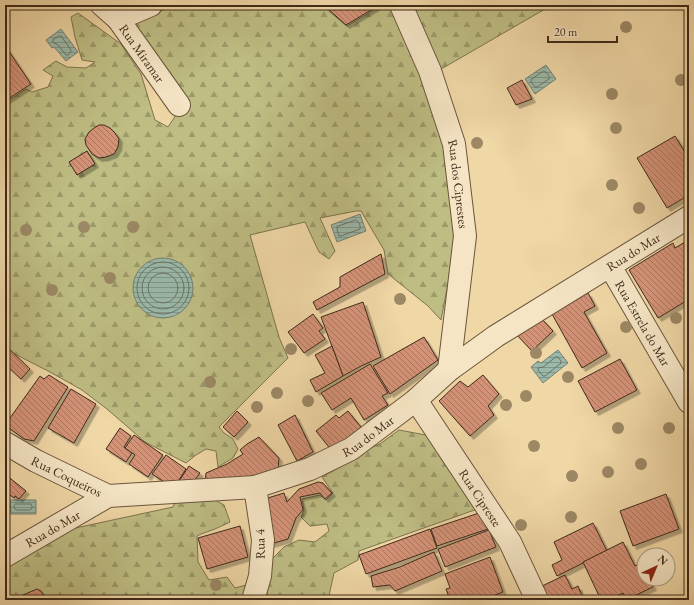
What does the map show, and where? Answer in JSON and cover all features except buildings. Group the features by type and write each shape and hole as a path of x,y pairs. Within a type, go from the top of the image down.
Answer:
{"street":[{"name":"Rua Miramar","path":"102,5 118,19 179,105"},
{"path":"118,19 151,5"},
{"name":"Rua dos Ciprestes","path":"401,5 430,71 454,144 465,236 448,370"},
{"name":"Rua do Mar","path":"5,556 108,496 255,487 310,469 351,449 416,400 448,370 496,336 689,217"},
{"name":"Rua Estrela do Mar","path":"610,266 689,402"},
{"name":"Rua Cipreste","path":"416,400 510,542 537,600"},
{"name":"Rua Coqueiros","path":"5,443 36,461 108,496"},
{"name":"Rua 4","path":"253,600 260,576 263,540 255,487"}],"green space":[{"path":"175,5 330,5 325,8 347,26 377,8 376,5 397,5 452,147 458,231 441,320 428,306 388,274 384,250 361,211 320,218 335,251 329,259 319,252 305,222 250,235 279,337 288,358 219,427 224,433 233,439 238,449 233,458 218,467 216,451 206,449 186,463 145,442 107,409 82,390 5,349 5,103 26,89 32,92 48,87 53,76 43,70 56,61 67,67 86,68 95,62 82,60 71,17 78,13 121,44 141,74 155,120 168,127 182,106 128,24"},
{"path":"412,5 552,5 436,72"},
{"path":"399,430 431,436 483,507 359,551 358,560 334,573 328,600 267,600 268,583 265,566 284,547 299,540 315,542 329,531 327,524 310,526 301,517 304,510 302,499 320,495 326,500 333,493 322,477 349,462 357,453 380,444"},
{"path":"178,495 208,496 224,505 230,522 197,536 198,562 209,580 227,577 235,588 246,585 246,600 5,600 5,567 71,529 173,507"}],"water":[{"path":"61,29 78,52 66,61 46,40"},
{"path":"546,65 556,79 535,94 525,79"},
{"path":"360,214 366,231 337,242 331,225"},
{"path":"163,258 180,263 188,271 193,288 188,305 180,313 163,318 146,313 138,305 133,288 138,271 146,263"},
{"path":"558,350 568,363 543,383 531,367 538,361 541,363"},
{"path":"10,500 36,500 36,514 11,514"}]}
